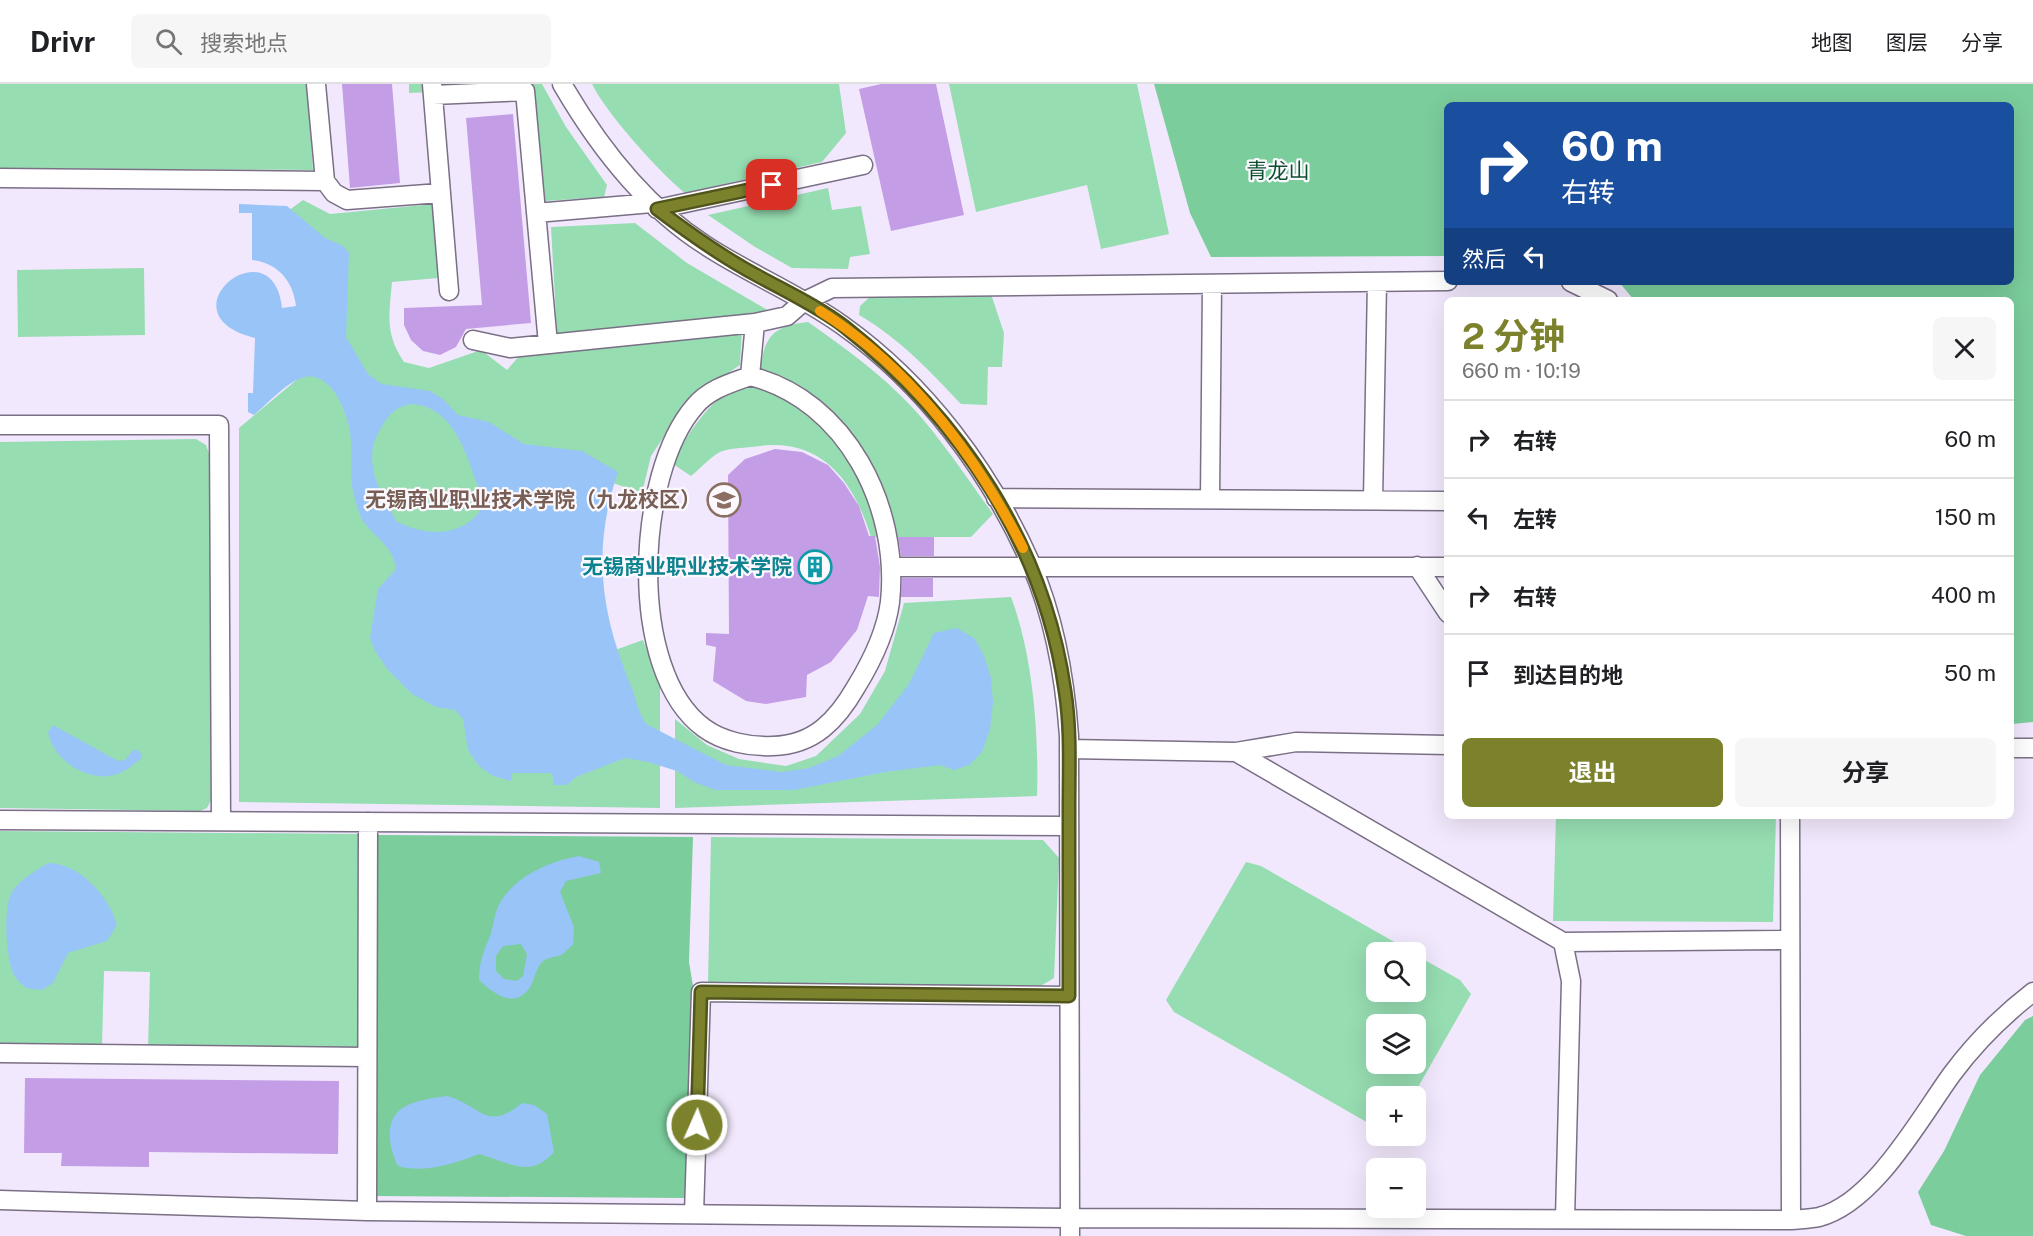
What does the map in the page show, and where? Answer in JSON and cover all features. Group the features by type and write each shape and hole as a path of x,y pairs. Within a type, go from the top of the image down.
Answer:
{"street":[{"path":"316,84 325,181 334,193 347,200 440,193"},
{"path":"562,84 581,116 615,163 655,206 703,244 842,325 917,390 951,429 996,498 1032,566 1064,681 1069,749 1070,1227"},
{"path":"449,291 432,90 525,91 548,344"},
{"path":"536,213 655,206 863,165"},
{"path":"0,178 325,181"},
{"path":"473,340 510,348 755,323 787,316 802,302 832,288 1444,281"},
{"path":"1373,500 1377,282"},
{"path":"1210,499 1212,284"},
{"path":"1578,285 1604,297"},
{"path":"750,376 755,323"},
{"path":"750,376 774,382 797,396 840,435 858,458 875,489 886,522 891,567 890,603 880,641 869,667 835,719 816,735 798,743 754,746 728,741 704,728 686,711 670,684 655,639 649,589 652,506 669,445 697,403 720,387 750,376"},
{"path":"0,425 219,426 221,821"},
{"path":"996,498 1444,501"},
{"path":"1417,566 1444,607"},
{"path":"891,567 1444,567"},
{"path":"1069,749 1236,752 1296,742 1444,745"},
{"path":"2014,748 2033,748"},
{"path":"1236,752 1563,942 1789,940"},
{"path":"0,819 1069,826"},
{"path":"1790,819 1791,1220"},
{"path":"367,1211 368,822"},
{"path":"1563,942 1571,981 1565,1219"},
{"path":"694,1214 701,992 1069,996"},
{"path":"0,1200 170,1207 367,1211 694,1214 1070,1227 1565,1219 1791,1220 1820,1216 1842,1205 1866,1188 1885,1169 1975,1046 2005,1014 2033,992"},
{"path":"0,1053 367,1057"}],"green space":[{"path":"0,84 307,84 313,170 0,168"},
{"path":"409,84 542,84 566,127 607,185 604,197 545,201 531,88 409,93"},
{"path":"592,84 839,84 846,133 822,162 685,193 634,142"},
{"path":"949,84 1137,84 1169,234 1101,249 1087,185 976,212"},
{"name":"青龙山","path":"1154,84 2033,84 2033,722 2014,724 2014,297 1632,297 1622,285 2014,285 2014,102 1444,102 1444,256 1211,257 1190,213"},
{"path":"828,188 832,210 861,206 870,254 850,257 848,269 792,268 755,247 708,215"},
{"path":"303,200 330,214 434,204 438,278 392,282 389,315 391,333 404,362 429,368 481,350 507,370 522,353 742,330 740,365 688,400 651,456 642,493 610,482 595,563 615,650 643,640 660,686 660,808 239,802 239,428 343,341 288,211"},
{"path":"635,223 687,263 771,312 557,335 551,227"},
{"path":"144,268 145,335 18,337 17,270"},
{"path":"874,293 991,294 1004,333 1002,367 988,367 987,405 961,404 901,345 859,315 860,306"},
{"path":"808,322 888,383 912,407 944,446 993,514 971,537 871,537 864,516 843,480 815,455 797,448 776,445 736,448 720,452 691,476 673,464 698,421 717,400 737,388 758,387 764,350 773,334 781,329"},
{"path":"196,439 206,445 210,456 211,800 207,808 200,811 0,808 0,442"},
{"path":"1011,597 1025,644 1033,695 1037,747 1037,796 675,808 675,719 707,745 739,759 786,766 816,756 860,714 885,671 904,603"},
{"path":"1556,819 1776,819 1773,922 1553,921"},
{"path":"0,831 359,834 358,1049 148,1048 150,972 104,971 102,1046 0,1045"},
{"path":"375,835 693,837 689,962 693,986 686,1198 373,1196"},
{"path":"711,837 1043,840 1059,858 1054,978 1039,987 708,984"},
{"path":"1246,862 1261,866 1394,942 1366,942 1366,1002 1426,1002 1426,961 1460,980 1471,994 1426,1073 1426,1014 1366,1014 1366,1074 1426,1074 1419,1086 1366,1086 1366,1122 1174,1012 1166,1000"},
{"path":"2033,1016 2033,1236 1966,1236 1931,1225 1918,1192 1944,1151 1980,1075 2025,1020"}],"water":[{"path":"239,204 287,206 325,238 343,246 349,253 346,337 368,374 382,384 430,391 443,399 458,415 489,422 524,444 582,451 618,472 605,527 603,580 606,606 620,659 646,724 726,765 781,772 809,768 838,756 877,725 909,684 934,633 957,628 975,639 984,656 991,678 993,702 990,729 982,752 969,765 954,770 940,765 885,772 794,790 715,790 694,782 677,771 625,758 576,777 567,785 554,785 552,773 512,773 511,781 493,776 479,766 468,750 463,719 455,710 436,707 412,694 388,670 375,651 370,638 378,589 396,569 392,554 367,527 359,512 352,487 349,427 344,410 334,391 320,379 311,376 301,378 282,390 254,415 248,412 248,393 253,393 255,338 228,326 217,311 219,295 229,282 244,273 260,273 274,284 282,308 296,306 292,289 283,275 269,265 252,260 252,213 239,213","holes":["411,404 424,406 436,412 454,430 466,454 481,496 481,508 475,517 466,524 448,531 427,531 397,522 374,475 373,451 376,438 385,421 401,407"]},
{"path":"53,725 118,761 125,760 134,749 140,752 142,758 125,771 110,776 87,774 57,753 48,732"},
{"path":"579,856 599,862 601,873 566,881 560,892 574,927 573,944 563,954 542,962 524,994 518,998 504,997 479,980 482,958 499,905 508,892 525,877 568,858","holes":["521,944 527,954 523,976 517,981 504,979 496,971 496,956 503,946"]},
{"path":"48,863 60,864 71,869 91,883 107,903 117,925 107,941 68,953 53,983 42,990 26,988 13,973 8,953 6,919 9,899 15,887"},
{"path":"447,1096 491,1116 500,1116 510,1112 522,1103 534,1105 547,1114 554,1152 536,1165 527,1167 509,1164 479,1154 450,1164 428,1168 398,1166 392,1152 390,1136 390,1128 396,1114 411,1103"}],"building":[{"path":"342,84 392,84 400,183 350,188"},
{"path":"881,84 936,84 964,215 891,231 859,89"},
{"path":"513,114 531,323 466,329 456,347 440,355 423,351 411,340 404,325 404,308 482,305 466,118"},
{"name":"无锡商业职业技术学院","path":"775,449 802,452 828,465 844,483 859,506 869,536 875,536 880,567 879,597 868,596 857,630 831,662 807,675 806,697 766,704 746,701 713,681 716,647 706,645 706,633 729,634 728,475 745,459"},
{"path":"898,537 934,537 934,556 901,556"},
{"path":"902,578 933,578 933,597 901,597"},
{"path":"25,1078 339,1081 338,1154 149,1152 149,1167 61,1166 62,1153 24,1153"}],"slow traffic":[{"path":"820,311 842,325 880,356 917,390 951,429 1006,515 1023,548"}],"place":[{"name":"无锡商业职业技术学院（九龙校区）","path":"724,500"},
{"name":"无锡商业职业技术学院","path":"815,567"}],"route":[{"path":"697,1125 701,992 1069,996 1069,736 1066,692 1057,650 1032,566 1006,515 951,429 917,390 880,356 842,325 703,244 657,209 772,185"}]}
